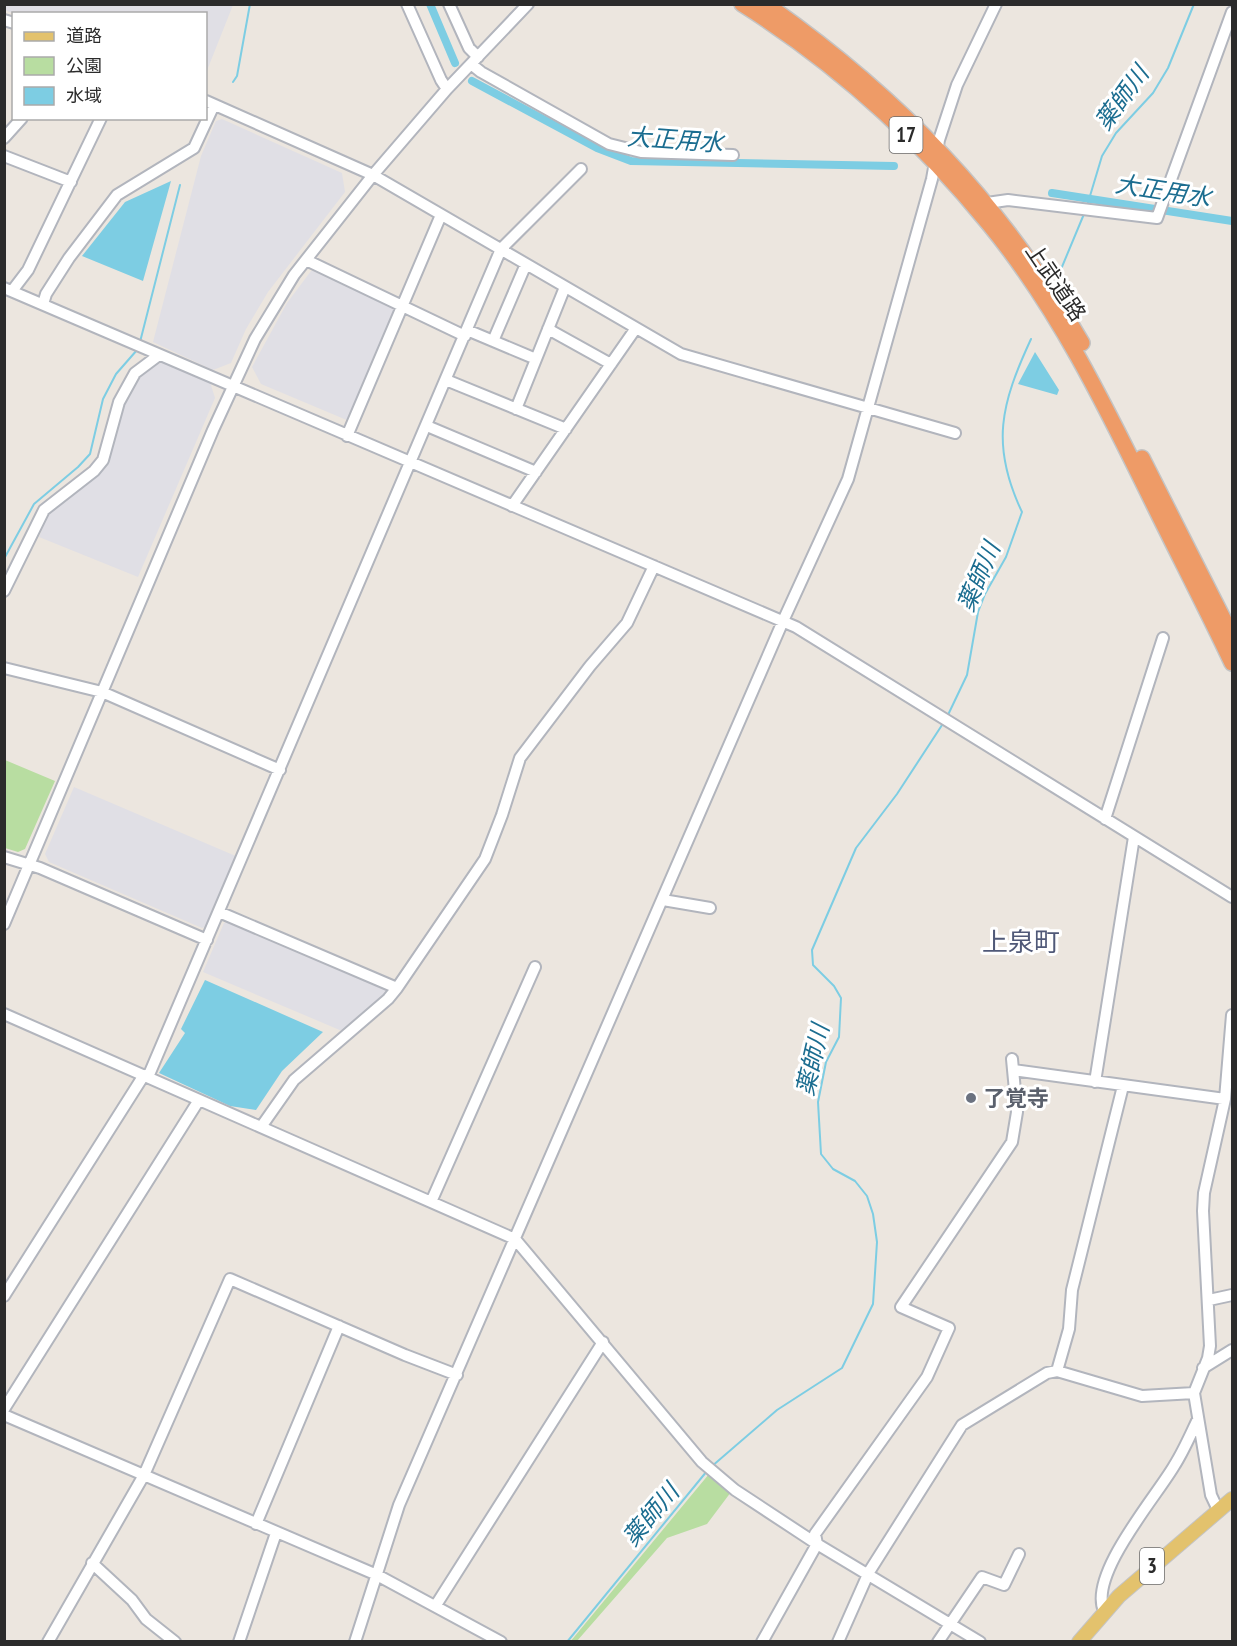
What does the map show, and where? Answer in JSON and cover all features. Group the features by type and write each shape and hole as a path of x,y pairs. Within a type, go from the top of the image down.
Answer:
{"highway":[{"name":"上武道路","path":"742,4 787,34 851,84 936,165 1044,290"},
{"name":"上武道路","path":"766,4 854,69 938,149 987,203 1044,290 1128,428 1233,636"},
{"name":"上武道路","path":"1060,316 1233,663"}],"main road":[{"name":"3","path":"1079,1641 1104,1611 1233,1499"}],"street":[{"path":"407,4 447,89"},
{"path":"449,4 481,72 609,144 651,153 733,155"},
{"path":"4,924 255,339 306,260 373,175 447,89 528,4"},
{"path":"355,1641 399,1505 783,621 848,479 957,85 996,4"},
{"path":"987,203 1008,200 1157,219 1233,12"},
{"path":"210,103 373,175 681,354 955,434"},
{"path":"4,138 20,120"},
{"path":"100,120 28,270 8,290 783,621 1233,897"},
{"path":"43,304 46,294 69,258 117,195 195,148 204,120"},
{"path":"4,156 71,182"},
{"path":"4,1296 146,1076 207,940 412,463 501,249 581,169"},
{"path":"347,436 441,215"},
{"path":"306,260 402,306 536,359"},
{"path":"493,341 526,264"},
{"path":"516,409 565,287"},
{"path":"512,506 636,328"},
{"path":"548,329 611,364"},
{"path":"4,591 44,510 94,471 103,460 119,402 135,373 159,355"},
{"path":"446,380 566,429"},
{"path":"427,426 536,472"},
{"path":"261,1127 294,1080 397,988 485,859 520,758 590,666 627,623 654,566"},
{"path":"1105,819 1163,638"},
{"path":"4,668 102,692 280,770"},
{"path":"1095,1082 1134,837"},
{"path":"4,857 30,864 207,940"},
{"path":"663,900 710,908"},
{"path":"219,912 397,988"},
{"path":"431,1202 535,967"},
{"path":"4,1014 514,1239 702,1462 735,1490 817,1544 868,1572 980,1641"},
{"path":"1218,1510 1211,1495 1194,1393 1208,1358 1210,1346 1204,1193 1225,1099 1233,1015"},
{"path":"762,1641 817,1544 815,1534 927,1377 949,1328 901,1307 1012,1142 1017,1112 1013,1064 1095,1082 1225,1099"},
{"path":"1057,1371 1069,1329 1072,1290 1123,1086"},
{"path":"4,1409 199,1100"},
{"path":"48,1641 144,1475 230,1279 457,1375"},
{"path":"1209,1300 1231,1292"},
{"path":"256,1524 339,1326"},
{"path":"436,1605 603,1342"},
{"path":"1203,1368 1233,1350"},
{"path":"838,1641 868,1572 962,1425 1047,1373 1057,1371 1142,1396 1194,1393"},
{"path":"4,1415 377,1575 501,1641"},
{"path":"1104,1611 1101,1596 1119,1547 1175,1465 1197,1421"},
{"path":"239,1641 276,1533"},
{"path":"938,1641 982,1578 1006,1584 1019,1554"},
{"path":"92,1563 132,1600 146,1619 175,1641"}],"shaded area":[{"path":"5,4 233,5 207,70 207,12 12,13 5,10"},
{"path":"222,119 342,173 345,192 268,292 246,329 231,363 213,370 153,342 201,156 216,121"},
{"path":"316,270 393,307 395,313 349,421 261,384 252,367 287,303 311,271"},
{"path":"164,362 210,382 215,398 138,577 39,537 47,517 58,505 104,468 110,457 122,407 139,377 157,364"},
{"path":"74,787 238,857 208,926 202,928 49,862 45,854"},
{"path":"229,922 386,988 387,993 342,1031 203,972 224,923"}],"green space":[{"path":"5,760 55,781 25,849 18,852 5,848"},
{"path":"709,1474 731,1492 707,1524 667,1538 577,1641 570,1642"}],"water":[{"path":"171,181 143,281 82,256 125,202"},
{"path":"1035,352 1059,390 1057,395 1018,384"},
{"path":"205,980 323,1032 282,1071 256,1110 230,1106 159,1073 185,1033 181,1029"}],"waterway":[{"path":"233,82 237,76 250,4"},
{"name":"大正用水","path":"430,4 455,63"},
{"name":"薬師川","path":"1087,206 1102,156 1116,133 1153,93 1168,68 1194,4"},
{"name":"大正用水","path":"472,81 597,148 631,161 894,166"},
{"path":"140,342 180,185"},
{"name":"大正用水","path":"1052,193 1232,221"},
{"name":"薬師川","path":"1054,286 1084,214"},
{"name":"薬師川","path":"947,717 967,675 978,612 985,594 1006,557 1022,512 1006,466 1003,425 1012,384 1031,339"},
{"path":"4,559 34,504 90,454 103,399 116,374 137,350"},
{"name":"薬師川","path":"711,1467 777,1410 842,1368 873,1304 877,1242 873,1214 867,1196 855,1181 833,1169 821,1154 818,1102 826,1062 839,1037 841,998 834,986 813,965 812,950 856,848 897,794 944,722"},
{"name":"薬師川","path":"567,1642 707,1471"}],"place":[{"name":"了覚寺","path":"971,1098"}],"district":[{"name":"上泉町","path":"1021,942"}]}
